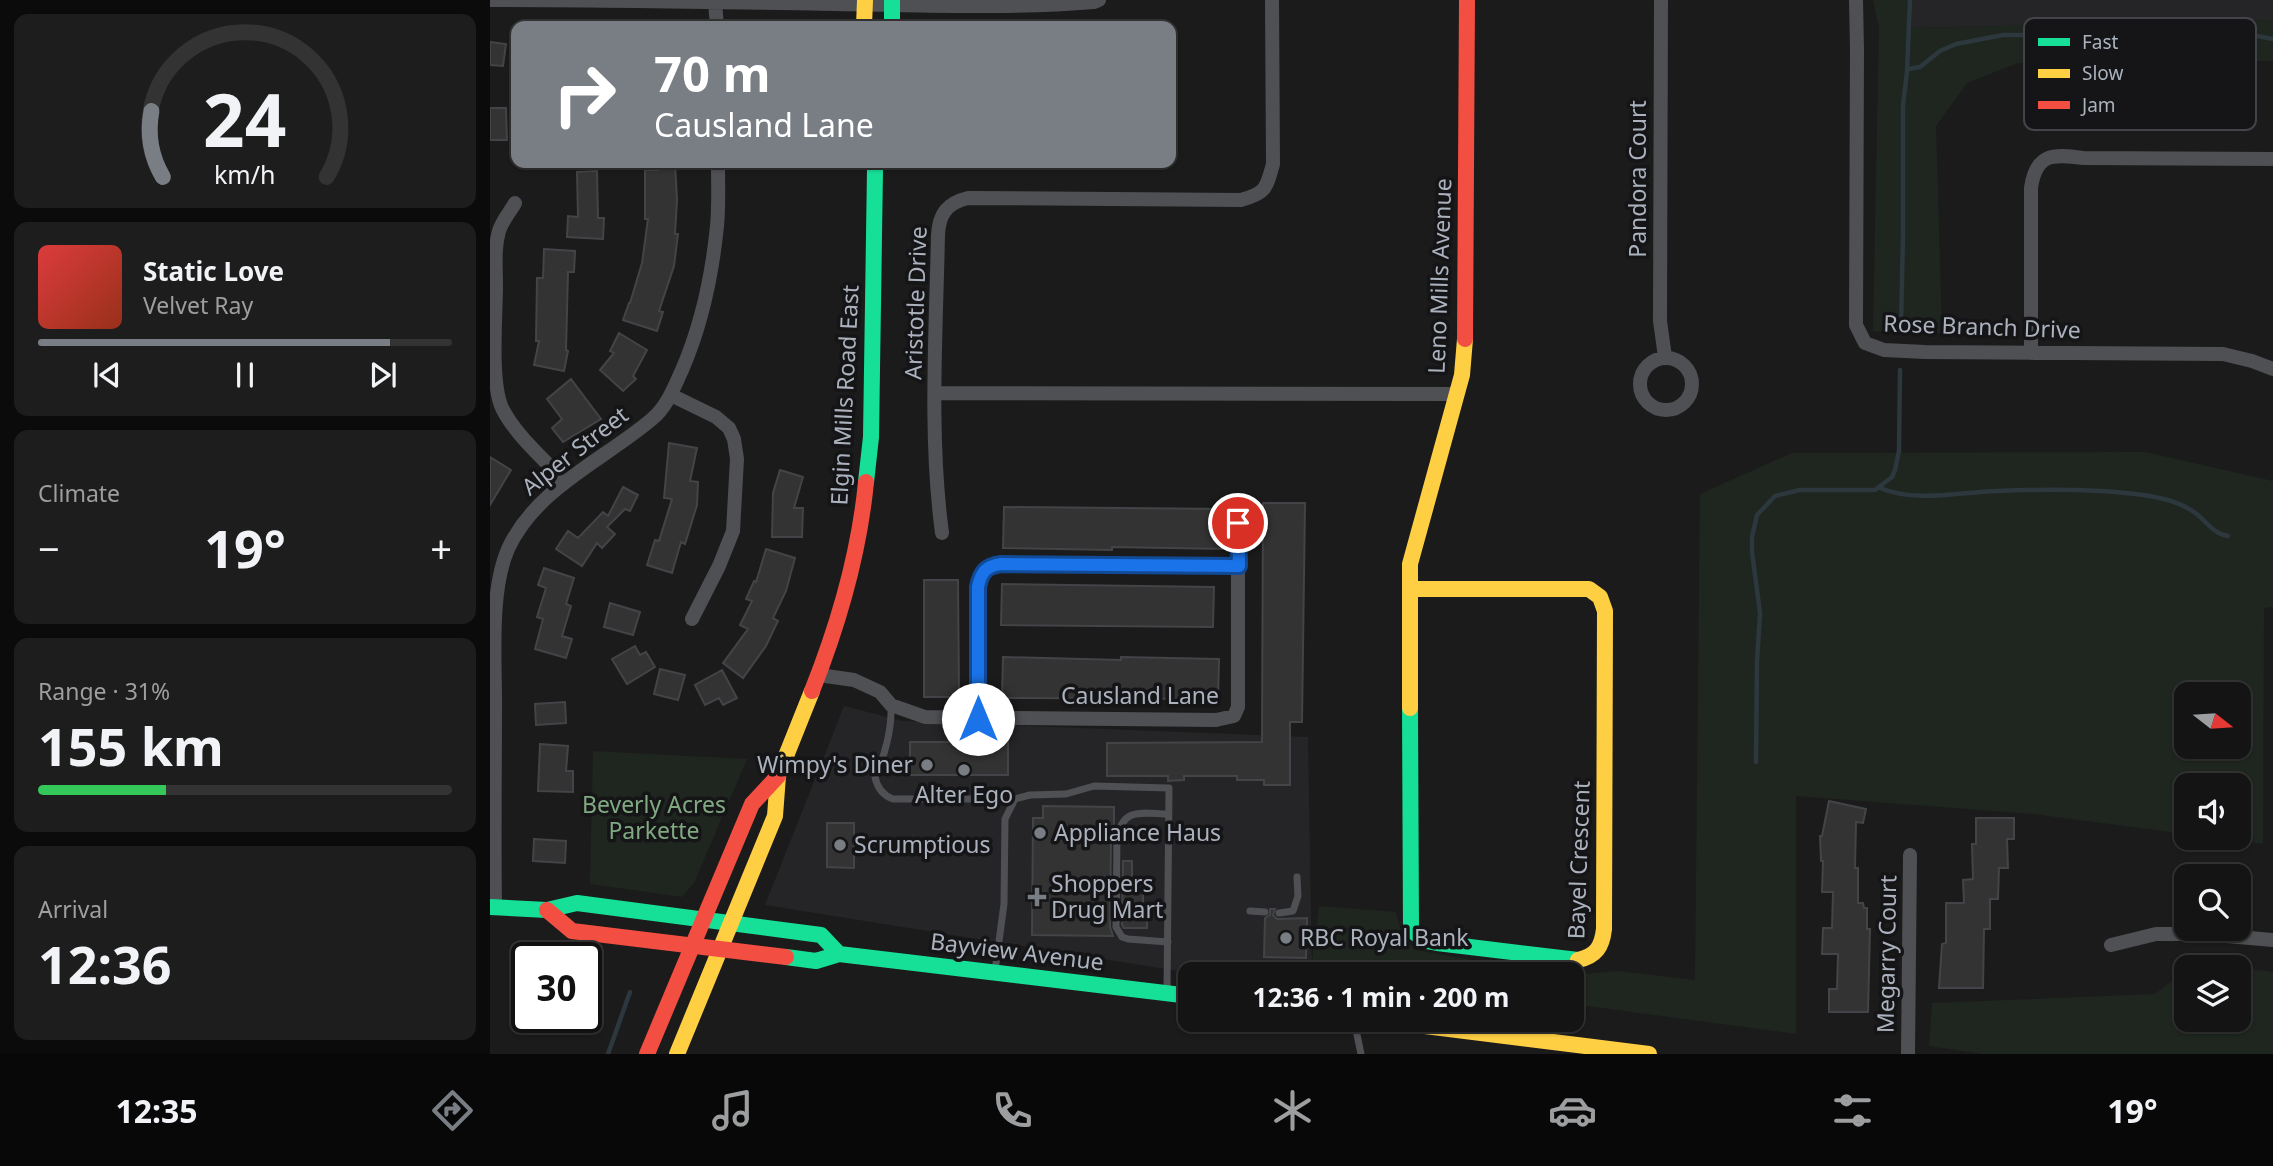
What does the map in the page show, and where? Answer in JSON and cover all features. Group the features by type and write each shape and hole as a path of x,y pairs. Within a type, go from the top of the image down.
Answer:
{"main road":[{"name":"Leno Mills Avenue","path":"1410,589 1410,564 1462,375 1466,341 1467,0"},
{"path":"864,21 865,2"},
{"path":"892,3 892,21"},
{"name":"Elgin Mills Road East","path":"677,1054 775,816 778,776 833,639 855,559 871,437 876,168"},
{"name":"Bayel Crescent","path":"1410,589 1589,589 1602,599 1605,611 1604,921 1599,951 1589,959 1575,961 1437,943 1416,936 1411,930 1410,589"},
{"name":"Elgin Mills Road East","path":"647,1054 752,804 778,776"},
{"path":"492,907 547,910 577,903 703,919 821,935 839,954"},
{"name":"Bayview Avenue","path":"547,910 572,931 816,961 839,954 1178,994"},
{"path":"1473,1032 1649,1054"}],"street":[{"path":"490,0 1039,6 1099,0"},
{"name":"Aristotle Drive","path":"1272,0 1273,164 1268,183 1259,194 1241,200 968,198 950,205 939,222 935,393 1457,394"},
{"name":"Pandora Court","path":"1661,0 1660,321 1665,357"},
{"name":"Rose Branch Drive","path":"1856,0 1856,325 1865,342 1884,350 1925,352 2223,354 2273,369"},
{"path":"715,3 717,21"},
{"path":"2031,353 2031,188 2038,164 2060,155 2083,158 2273,159"},
{"name":"Alper Street","path":"492,907 496,590 507,551 521,525 565,482 654,418 671,395 691,350 710,283 718,225 718,168"},
{"path":"515,203 500,229 494,260 497,395 513,426 565,482"},
{"path":"935,393 936,486 942,533"},
{"path":"671,395 716,417 729,428 737,459 733,531 692,619"},
{"name":"Causland Lane","path":"819,676 854,680 880,692 891,705 925,717 1216,720 1234,716 1238,707 1238,502"},
{"path":"978,719 978,587 984,570 990,566 1239,566"},
{"name":"Megarry Court","path":"1908,1054 1910,855"},
{"path":"2111,945 2156,934 2204,934 2273,940"}],"lane":[{"path":"891,705 889,731 876,777 878,787 893,799 1015,799 1030,795 1066,794 1094,786 1169,788 1167,993"},
{"path":"995,971 1004,904 1005,820 1015,799"},
{"path":"1168,942 1122,937 1116,928 1119,828 1123,820 1132,814 1169,814"},
{"path":"1279,913 1293,911 1296,905 1297,877"},
{"path":"1250,911 1265,912"},
{"path":"1356,1032 1361,1054"}],"shaded area":[{"path":"1910,0 2273,0 2273,20 2024,18 2024,26 1912,28"},
{"path":"844,706 903,721 1308,737 1312,962 1178,962 1178,971 765,905"}],"green space":[{"path":"1873,0 1910,0 1912,28 2024,26 2024,63 1967,83 1936,126 1942,333 1873,331 1879,28"},
{"path":"2256,20 2273,20 2273,61 2256,61"},
{"path":"2146,452 2273,481 2273,607 2264,608 2263,844 2251,842 2251,773 2174,773 2174,832 2033,814 1796,796 1796,1034 1584,1006 1584,974 1618,971 1695,980 1700,494 1792,453"},
{"name":"Beverly Acres Parkette","path":"593,751 747,759 694,883 682,897 590,884"},
{"path":"1319,906 1396,912 1403,933 1416,950 1483,962 1312,962"},
{"path":"2251,969 2273,972 2273,1054 1983,1054 1929,1046 1932,1003 2155,994 2174,979 2174,1032 2251,1032"}],"building":[{"path":"490,42 506,44 503,66 490,65"},
{"path":"490,108 506,108 507,140 490,140"},
{"path":"675,168 675,234 678,234 674,266 659,311 663,312 657,331 623,320 642,263 648,219 645,219 645,170"},
{"path":"597,171 598,218 604,218 603,239 567,237 568,216 578,217 577,172"},
{"path":"544,249 575,251 574,272 568,272 568,351 564,371 534,365 539,341 536,341 537,278 543,278"},
{"path":"619,333 647,350 633,376 636,379 623,391 600,370 614,353 610,351"},
{"path":"571,379 601,419 563,442 552,428 562,419 547,399"},
{"path":"669,443 697,448 690,481 698,482 697,505 685,544 681,542 672,573 647,565 655,540 659,541 672,499 664,498"},
{"path":"490,457 511,470 490,505"},
{"path":"780,470 803,477 794,508 803,508 802,537 772,537 773,493"},
{"path":"623,487 638,495 630,511 625,509 607,527 615,534 602,548 597,543 582,566 556,549 568,531 578,538 603,512 608,516"},
{"path":"1263,503 1305,503 1302,722 1290,722 1290,785 1264,785 1264,780 1237,780 1237,776 1184,776 1184,780 1168,781 1168,776 1107,776 1107,743 1262,742"},
{"path":"1004,507 1226,509 1225,549 1003,548"},
{"path":"766,549 795,558 786,591 773,618 778,621 766,646 743,678 723,663 748,629 740,625 752,601 746,599 754,581 756,582"},
{"path":"544,568 574,578 566,604 571,606 562,636 572,639 566,658 535,649 543,619 537,617 546,588 538,585"},
{"path":"924,580 958,580 959,697 924,697"},
{"path":"1002,584 1214,587 1213,627 1001,625"},
{"path":"610,603 640,612 633,635 604,627"},
{"path":"635,646 640,655 646,652 655,667 627,684 612,659"},
{"path":"1003,657 1219,659 1218,699 1002,698"},
{"path":"660,669 685,675 678,700 654,694"},
{"path":"722,670 737,698 723,705 719,698 705,705 695,685"},
{"path":"565,702 566,723 536,725 535,704"},
{"path":"910,742 1008,742 1008,775 910,775"},
{"path":"540,744 568,746 566,771 573,771 573,792 538,791"},
{"path":"1829,801 1866,809 1863,823 1856,822 1855,868 1858,868 1858,903 1863,903 1864,908 1867,908 1867,929 1870,929 1868,1012 1829,1012 1829,989 1837,989 1838,954 1822,954 1823,928 1832,928 1833,892 1822,892 1823,861 1820,836"},
{"path":"1043,806 1114,807 1110,927 1113,936 1032,935 1033,818 1043,818"},
{"path":"1976,818 2014,818 2014,839 2007,839 2008,868 1999,868 1998,899 1990,899 1990,929 1984,929 1983,988 1939,988 1942,944 1946,943 1946,903 1964,903 1963,880 1973,879 1972,844 1976,844"},
{"name":"Scrumptious","path":"827,823 854,823 854,868 827,867"},
{"path":"534,839 566,841 565,863 533,861"},
{"path":"1123,861 1132,861 1132,877 1143,877 1143,908 1147,908 1147,928 1124,928 1122,925"},
{"name":"RBC Royal Bank","path":"1270,909 1275,909 1273,915 1277,919 1307,918 1306,958 1264,957 1265,918 1270,915"}],"waterway":[{"path":"1901,328 1903,105 1910,0"},
{"path":"1907,72 1908,69 1920,67 1940,51 1956,44 2003,35 2024,35"},
{"path":"2256,36 2273,39"},
{"path":"1756,762 1760,613 1752,537 1757,515 1775,496 1800,490 1875,490 1892,477 1899,451 1900,370"},
{"path":"1880,488 1923,496 2051,490 2143,495 2184,506 2217,532 2228,536"},
{"path":"608,1054 630,992"}],"traffic: fast":[{"path":"892,0 892,21"},
{"path":"866,482 871,437 875,168"},
{"path":"1410,708 1411,930 1426,941 1437,943 1578,960"},
{"path":"490,907 547,910 577,903 821,935 839,954"},
{"path":"786,957 816,961 839,954 1178,995"}],"traffic: slow":[{"path":"864,21 865,0"},
{"path":"1410,708 1410,564 1462,375 1465,339"},
{"path":"1410,589 1589,589 1600,597 1605,611 1604,929 1597,950 1578,960"},
{"path":"677,1054 775,816 778,776 812,691"},
{"path":"1473,1032 1649,1054"}],"traffic: jam":[{"path":"1465,339 1467,0"},
{"path":"812,691 846,588 858,536 866,482"},
{"path":"647,1054 752,804 778,776"},
{"path":"547,910 572,931 786,957"}],"place":[{"name":"Wimpy's Diner","path":"927,765"},
{"name":"Alter Ego","path":"964,770"},
{"name":"Appliance Haus","path":"1040,833"},
{"name":"Scrumptious","path":"840,845"},
{"name":"Shoppers Drug Mart","path":"1037,897"},
{"name":"RBC Royal Bank","path":"1286,938"}],"route":[{"path":"978,719 978,587 984,570 1001,564 1239,566 1238,523"}]}
